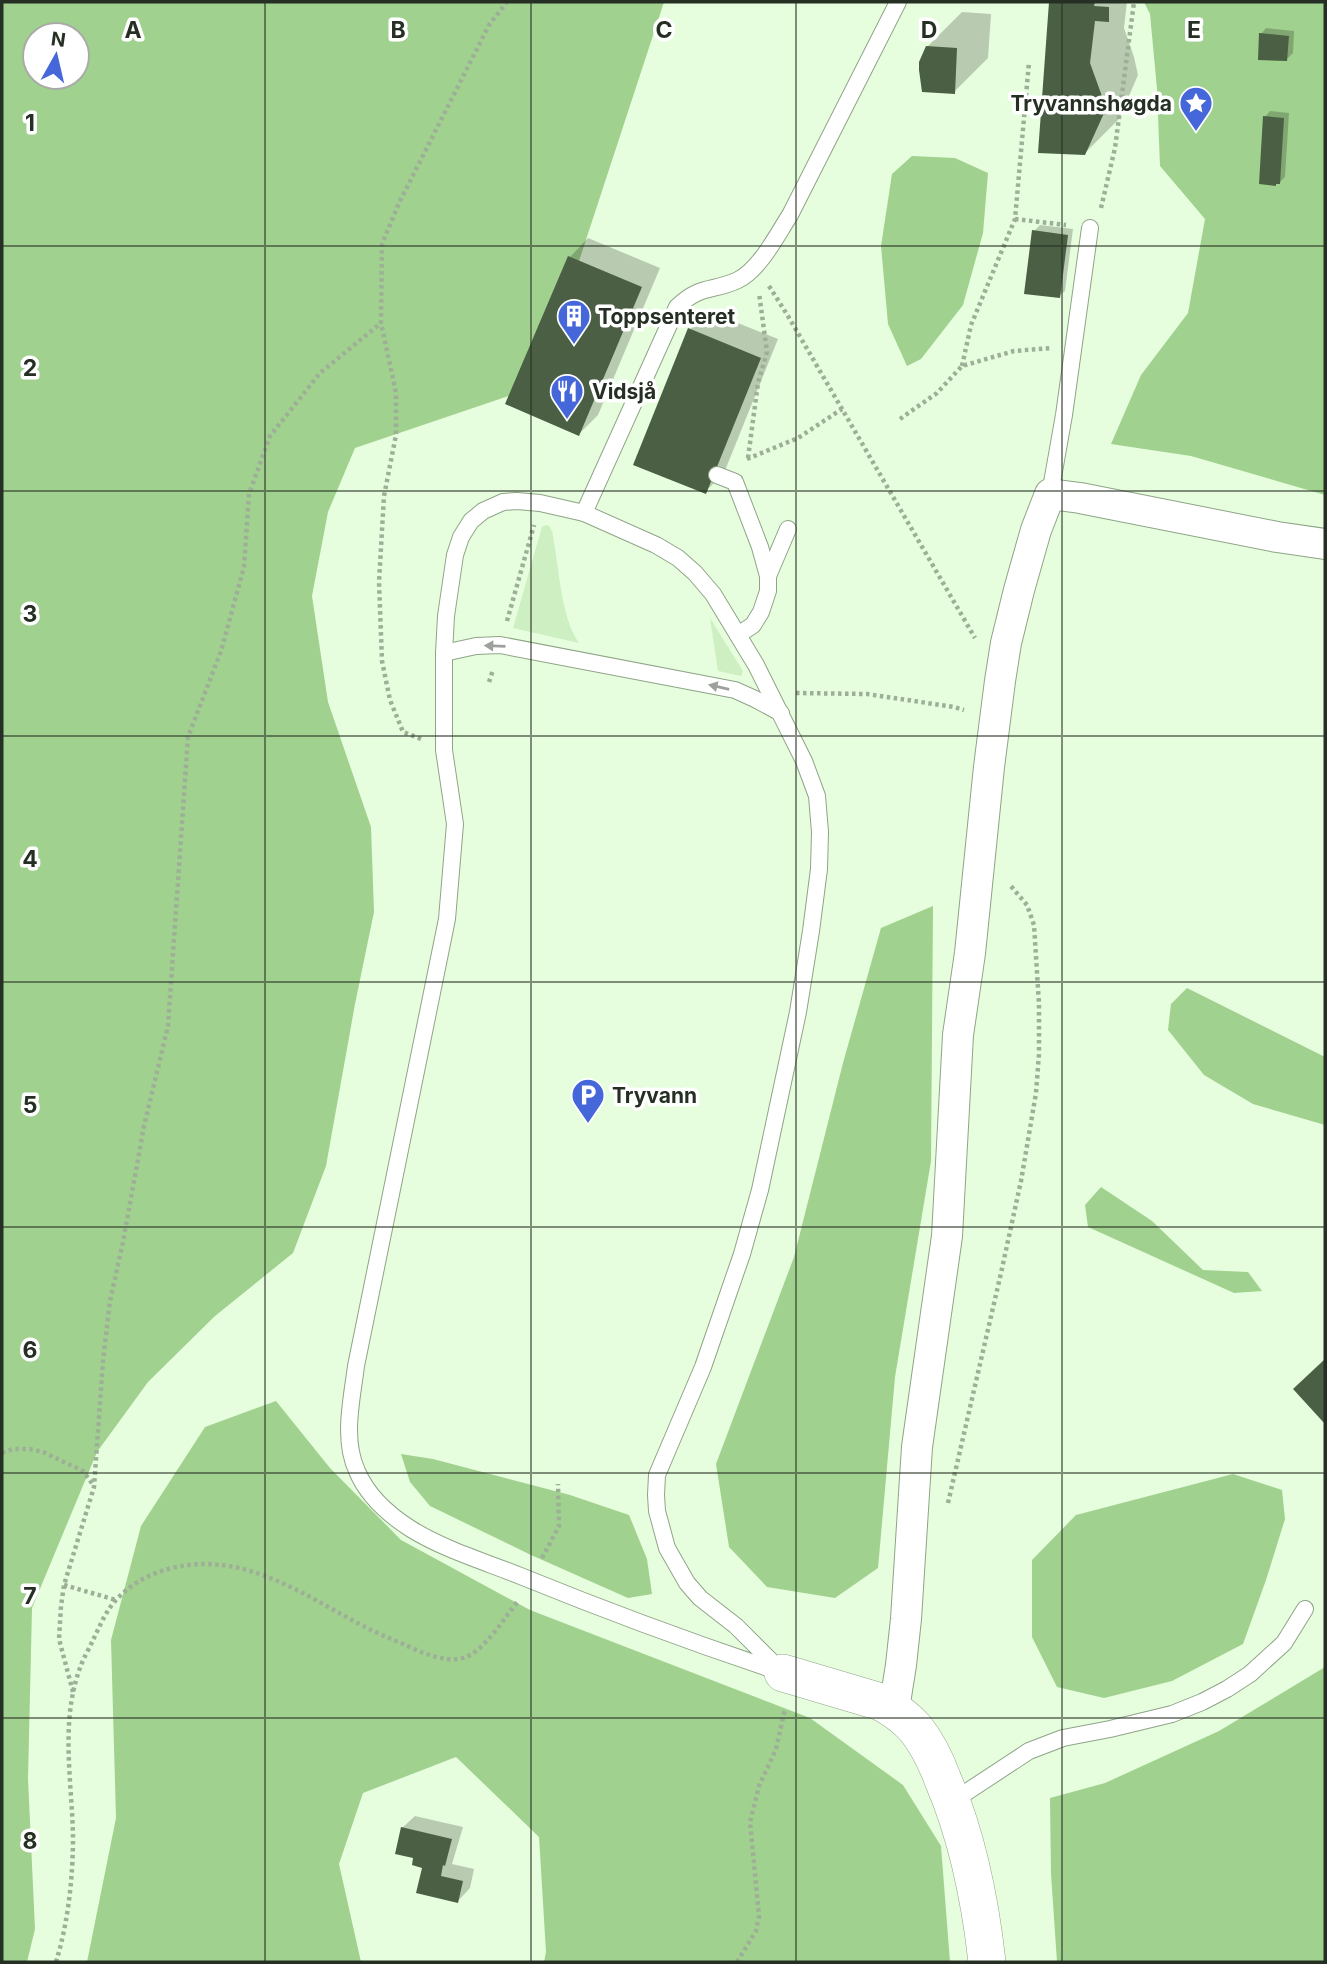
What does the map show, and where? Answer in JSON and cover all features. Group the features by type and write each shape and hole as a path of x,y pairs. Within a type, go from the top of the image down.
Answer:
{"street":[{"path":"894,1709 906,1619 917,1447 947,1236 958,1035 970,953 989,766 1006,643 1036,530 1050,494 1325,544"},
{"path":"788,1675 874,1700 894,1709 916,1729 933,1755 953,1801 977,1894 987,1962"}],"lane":[{"path":"584,513 677,307 697,292 738,280 769,248 790,215 898,2"},
{"path":"1050,494 1090,228"},
{"path":"717,475 736,482 768,576 768,592 761,612 753,625 738,635"},
{"path":"503,502 540,503 584,513 656,545 678,558 695,573 713,594 771,694 804,761 817,796 819,869 809,945 761,1190 703,1367 657,1475 656,1495 657,1511 667,1548 687,1583 700,1598 736,1626 788,1675 631,1620 456,1551 388,1513 369,1492 357,1472 351,1453 349,1432 356,1366 447,919 455,824 444,750 444,653 451,580 461,537 471,521 483,511 503,502"},
{"path":"768,576 788,529"},
{"path":"444,653 476,646 500,645 735,690 781,713"},
{"path":"953,1801 1029,1751 1063,1738 1172,1714 1227,1689 1250,1674 1284,1643 1305,1609"}],"path":[{"path":"444,750 403,732 390,700 382,661 379,582 384,496 396,435 396,393 382,323 382,244 399,203 489,25 507,2"},
{"path":"1015,219 1090,228 1097,220 1115,148 1134,2"},
{"path":"900,419 937,393 962,366 971,325 1015,219 1029,62"},
{"path":"755,265 788,316 1000,681"},
{"path":"736,482 748,458 758,383 767,352 755,265"},
{"path":"73,1692 59,1639 64,1585 94,1487 110,1301 144,1126 169,1026 188,737 228,627 244,567 249,494 270,436 320,373 382,323"},
{"path":"962,366 1014,351 1073,347"},
{"path":"748,458 798,438 842,409"},
{"path":"489,682 540,503"},
{"path":"771,694 867,694 954,707 995,720"},
{"path":"946,1510 1021,1181 1036,1093 1039,1004 1034,925 1027,905 1011,888 1007,876"},
{"path":"2,1453 30,1448 43,1452 83,1471 94,1487"},
{"path":"56,1962 64,1937 73,1838 68,1732 73,1692 79,1668 102,1620 116,1600 132,1585 167,1569 197,1564 231,1566 273,1578 370,1629 426,1654 448,1660 465,1658 478,1650 533,1582 544,1552 559,1526 558,1484"},
{"path":"64,1585 116,1600"},
{"path":"737,1962 757,1931 759,1916 750,1822 759,1786 776,1749 788,1675"}],"green space":[{"path":"2,2 664,2 538,386 355,448 328,512 312,596 328,702 371,827 374,912 326,1166 293,1253 215,1316 148,1382 97,1452 32,1608 28,1779 35,1929 27,1962 2,1962"},
{"path":"1144,2 1325,2 1325,495 1191,456 1111,444 1141,375 1188,313 1205,219 1160,166 1150,14"},
{"path":"912,156 955,158 988,173 983,233 963,305 921,359 907,366 888,324 881,246 892,174"},
{"path":"546,525 552,531 568,619 579,643 513,628 542,527"},
{"path":"710,618 743,671 741,676 718,671"},
{"path":"933,906 931,1161 895,1377 878,1568 835,1598 767,1587 729,1547 716,1464 794,1257 843,1063 881,928"},
{"path":"1187,988 1325,1057 1325,1125 1253,1104 1204,1075 1168,1030 1171,1004"},
{"path":"1101,1187 1152,1221 1203,1270 1248,1272 1262,1291 1234,1293 1088,1227 1085,1205"},
{"path":"276,1401 330,1468 401,1540 530,1610 810,1718 903,1785 941,1846 950,1962 544,1962 546,1952 539,1837 456,1757 363,1793 339,1864 361,1962 87,1962 116,1818 111,1640 141,1526 205,1427"},
{"path":"401,1454 433,1459 570,1495 629,1515 647,1559 652,1594 628,1598 430,1506 410,1482"},
{"path":"1233,1474 1282,1490 1285,1519 1243,1644 1172,1681 1104,1698 1057,1687 1032,1637 1032,1560 1076,1515"},
{"path":"1325,1667 1325,1962 1057,1962 1051,1874 1050,1798 1105,1783 1219,1731"}],"building":[{"path":"1049,2 1095,2 1094,6 1109,7 1109,22 1095,21 1090,63 1105,111 1085,155 1038,153"},
{"path":"1259,33 1289,36 1287,61 1258,60"},
{"path":"926,46 957,48 955,94 922,92 919,62"},
{"path":"1263,116 1284,118 1280,184 1276,186 1259,184"},
{"path":"1032,230 1068,235 1060,298 1024,294"},
{"name":"Toppsenteret","path":"568,256 642,287 579,436 505,404"},
{"path":"688,328 761,358 706,494 633,465"},
{"path":"1325,1359 1325,1424 1293,1389"},
{"path":"401,1827 452,1839 441,1876 463,1881 458,1903 416,1893 422,1868 412,1865 413,1858 395,1854"}],"place":[{"name":"Tryvannshøgda","path":"1196,133"},
{"name":"Toppsenteret","path":"574,346"},
{"name":"Vidsjå","path":"567,421"},
{"name":"Tryvann","path":"588,1125"}]}
